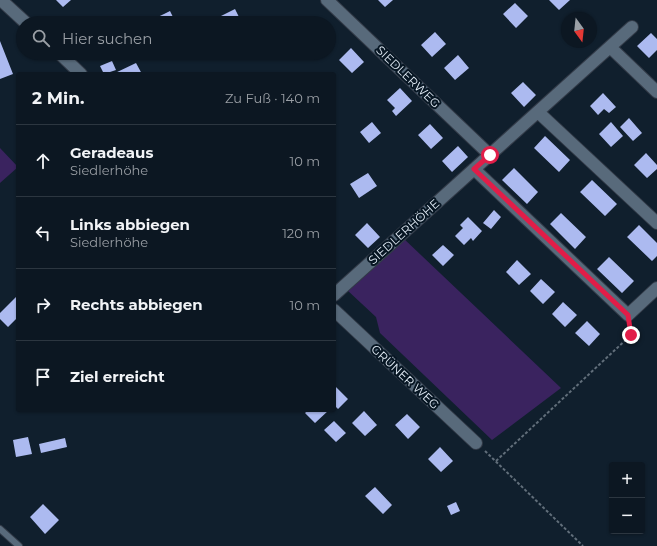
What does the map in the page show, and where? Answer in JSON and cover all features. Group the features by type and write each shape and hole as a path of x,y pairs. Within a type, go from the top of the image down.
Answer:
{"street":[{"path":"2,0 19,16"},
{"name":"SIEDLERWEG","path":"327,0 490,155"},
{"name":"SIEDLERHÖHE","path":"336,293 632,27"},
{"path":"610,47 657,92"},
{"path":"66,60 79,72"},
{"path":"538,112 657,223"},
{"path":"474,169 628,315 657,288"},
{"name":"GRÜNER WEG","path":"336,312 476,443"}],"lane":[{"path":"0,529 19,546"}],"path":[{"path":"496,461 631,335 628,315"},
{"path":"476,443 583,546"}],"shaded area":[{"path":"0,148 16,165 16,169 0,183"},
{"path":"402,237 561,388 492,440 380,333 376,317 347,290"}],"building":[{"path":"56,0 71,0 63,7"},
{"path":"378,0 393,0 385,7"},
{"path":"549,0 570,0 559,10"},
{"path":"515,3 528,16 516,28 503,14"},
{"path":"235,9 238,16 221,16"},
{"path":"170,11 172,16 160,16"},
{"path":"435,32 446,44 432,57 421,45"},
{"path":"651,33 657,39 657,50 649,58 637,46"},
{"path":"0,41 13,74 0,79"},
{"path":"351,48 364,62 352,73 339,60"},
{"path":"458,55 469,68 455,80 444,68"},
{"path":"112,61 116,70 103,72 100,66"},
{"path":"136,63 141,72 117,72"},
{"path":"523,82 536,95 524,107 511,93"},
{"path":"400,88 412,101 396,116 392,111 395,108 387,100"},
{"path":"603,93 616,107 609,113 604,109 598,115 590,106"},
{"path":"629,118 642,133 633,141 620,127"},
{"path":"372,122 381,133 369,143 360,132"},
{"path":"611,122 623,136 611,147 599,134"},
{"path":"430,124 443,138 431,149 418,135"},
{"path":"545,136 570,160 559,172 534,148"},
{"path":"458,146 468,157 452,172 442,161"},
{"path":"646,153 657,165 657,169 647,178 634,165"},
{"path":"514,168 538,192 527,204 502,180"},
{"path":"368,173 377,186 359,198 350,184"},
{"path":"592,180 617,204 605,216 580,192"},
{"path":"494,210 501,217 491,229 483,223"},
{"path":"561,213 586,237 575,249 550,224"},
{"path":"468,217 482,231 473,241 471,238 464,245 455,236 463,228 460,225"},
{"path":"367,223 380,237 368,248 355,235"},
{"path":"639,225 657,243 657,256 652,261 627,237"},
{"path":"443,245 454,255 443,266 432,255"},
{"path":"609,257 634,281 622,293 597,269"},
{"path":"517,260 531,274 519,285 506,272"},
{"path":"541,279 555,292 543,304 530,291"},
{"path":"16,297 16,319 8,327 0,319 0,313"},
{"path":"563,302 577,315 565,327 552,314"},
{"path":"587,321 600,334 589,346 575,333"},
{"path":"336,387 348,399 338,409 336,407"},
{"path":"364,411 377,425 365,436 352,423"},
{"path":"306,412 327,412 315,423 305,413"},
{"path":"407,414 420,427 408,439 395,425"},
{"path":"334,421 346,433 336,442 324,430"},
{"path":"28,437 32,454 16,457 13,440"},
{"path":"65,438 67,447 41,453 39,444"},
{"path":"440,447 453,461 441,472 428,459"},
{"path":"375,487 392,505 383,514 365,496"},
{"path":"456,502 460,511 451,515 447,506"},
{"path":"43,504 59,520 45,534 30,517"}],"route":[{"path":"490,155 474,169 628,315 631,335"}]}
